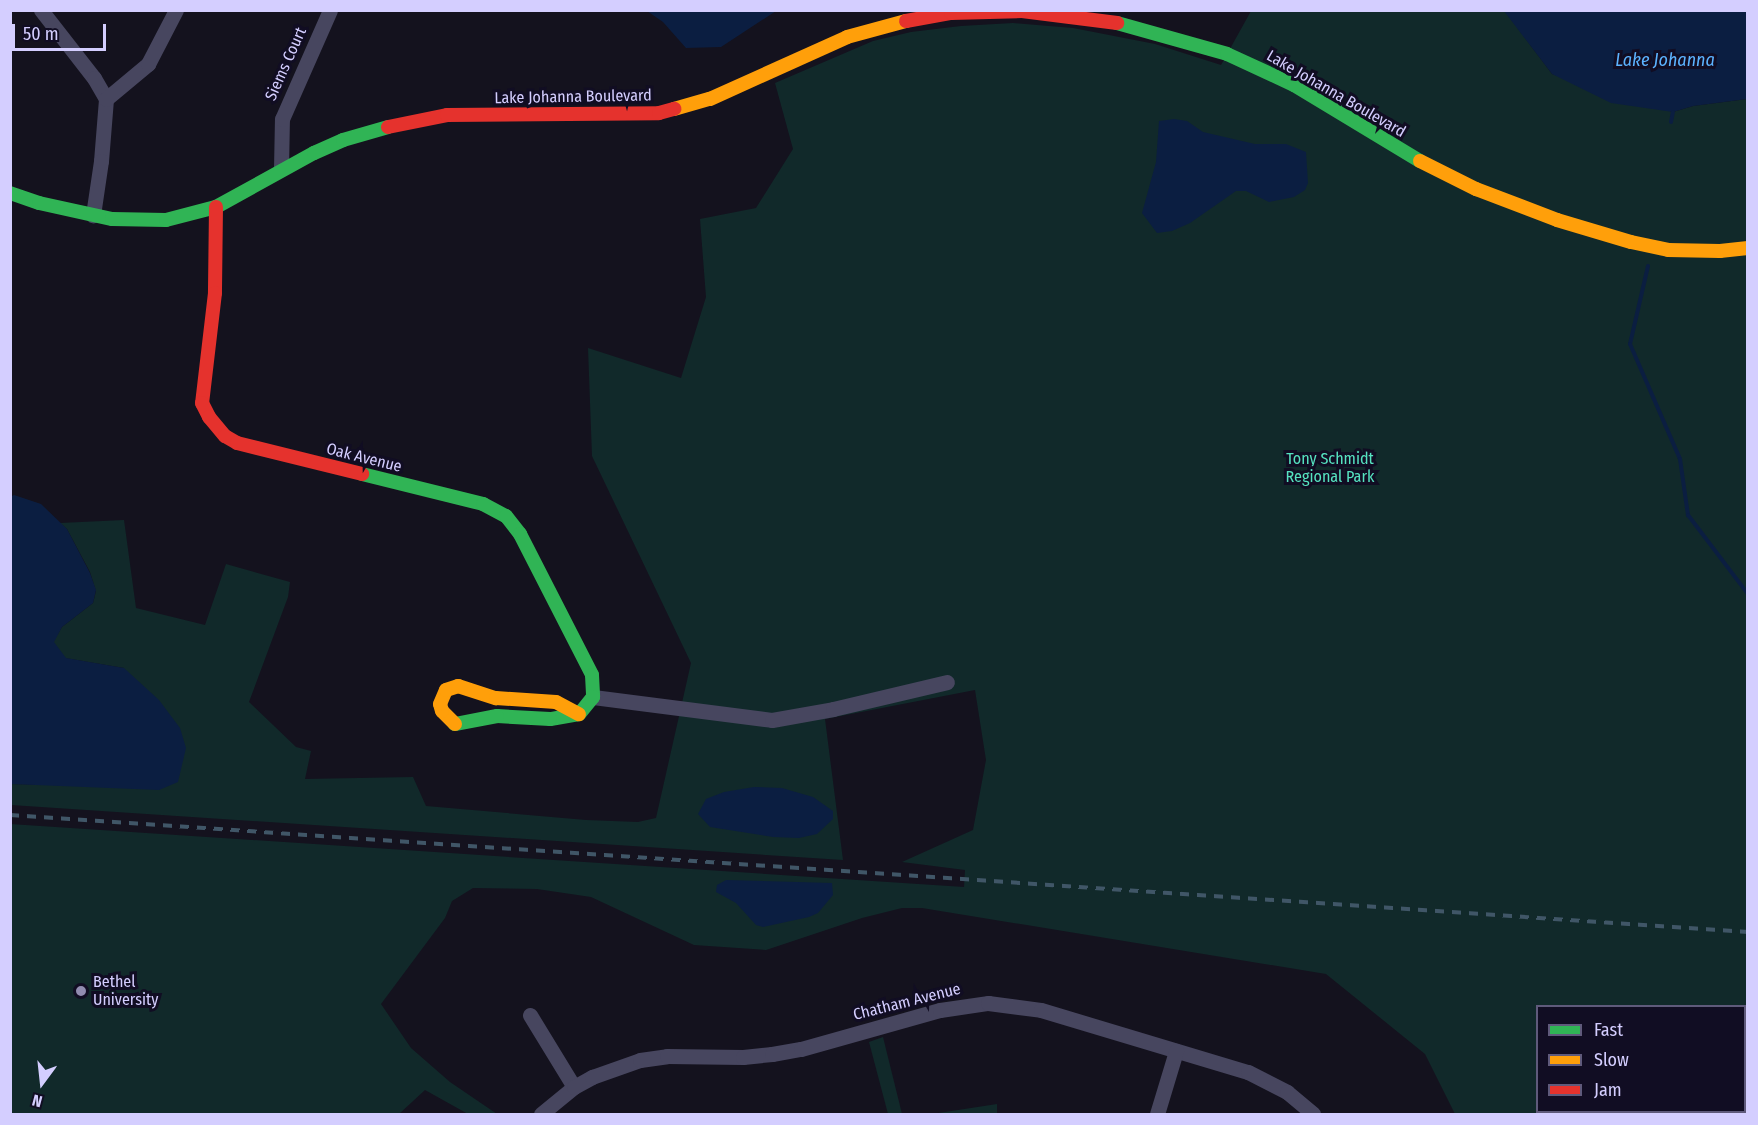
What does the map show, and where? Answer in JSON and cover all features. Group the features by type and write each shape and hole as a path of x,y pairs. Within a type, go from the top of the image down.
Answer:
{"street":[{"path":"41,10 94,78 106,99 101,161 93,215"},
{"path":"106,99 148,64 176,10"},
{"name":"Siems Court","path":"281,170 282,119 330,10"},
{"name":"Lake Johanna Boulevard","path":"10,193 39,203 93,215 137,221 166,220 216,207 281,170 343,140 416,120 506,113 637,114 681,108 710,99 848,38 882,26 951,13 1022,11 1095,19 1140,28 1227,54 1294,85 1431,168 1476,189 1557,220 1668,250 1711,251 1748,248"},
{"name":"Lake Johanna Boulevard","path":"10,204 39,203"},
{"name":"Oak Avenue","path":"216,207 215,293 202,403 209,417 225,435 237,443 483,504 506,516 520,534 592,675 592,697"},
{"path":"579,714 556,702 496,698 459,686 446,690 440,704 445,717 458,724 497,716 550,719 579,714 589,705 592,697 772,720 813,714 947,681"},
{"name":"Chatham Avenue","path":"541,1114 574,1087 616,1067 640,1060 668,1056 743,1057 772,1054 940,1010 988,1003 1041,1010 1267,1080 1287,1092 1313,1114"},
{"path":"530,1015 574,1087"},
{"path":"1157,1114 1176,1051"}],"green space":[{"name":"Tony Schmidt Regional Park","path":"1504,10 1552,74 1673,112 1693,106 1747,99 1747,1114 1455,1114 1425,1054 1326,974 922,908 902,908 862,918 766,950 694,945 591,897 537,889 473,888 452,901 445,918 381,1004 411,1048 450,1082 497,1114 468,1114 425,1090 399,1114 11,1114 10,824 964,887 965,870 902,862 973,830 986,760 975,690 825,719 843,860 11,805 11,784 93,786 124,668 65,658 53,642 62,627 93,603 96,591 90,572 67,529 60,523 124,520 136,608 205,625 226,564 290,582 288,597 249,702 296,747 311,751 305,779 413,777 426,806 586,820 638,822 656,818 691,663 592,456 588,348 681,378 706,297 700,219 756,208 793,149 775,83 873,41 911,32 1013,23 1073,28 1155,44 1221,65 1251,11"},
{"path":"883,1037 902,1114 888,1114 869,1042"},
{"path":"997,1104 997,1114 932,1114"}],"water":[{"path":"647,11 776,11 721,47 686,48 663,22"},
{"name":"Lake Johanna","path":"1504,11 1747,11 1747,99 1693,106 1673,112 1611,103 1552,74"},
{"path":"1174,119 1187,121 1203,132 1255,144 1286,144 1306,152 1308,183 1305,190 1294,197 1269,202 1246,191 1236,191 1190,223 1172,231 1157,233 1142,213 1156,162 1159,121"},
{"path":"14,495 41,504 67,529 90,573 96,590 93,603 62,627 54,642 66,658 124,668 159,700 180,728 186,748 178,782 159,790 11,784 10,497"},
{"path":"754,787 782,788 813,797 833,811 833,819 817,834 799,838 773,837 710,827 698,814 706,799 724,792"},
{"path":"726,880 832,883 833,895 818,913 763,927 756,925 736,903 716,892 717,885"}],"waterway":[{"path":"1671,122 1673,112"},
{"path":"1648,266 1630,344 1680,459 1688,515 1748,594"}],"railway":[{"path":"10,815 1748,932"}],"traffic: fast":[{"path":"1117,23 1227,54 1294,85 1420,161"},
{"path":"10,193 39,203 112,219 166,220 216,207 314,153 343,140 388,127"},
{"path":"362,474 483,504 506,516 520,534 592,675 593,697 579,714 550,719 497,716 455,724"}],"traffic: slow":[{"path":"674,109 710,99 847,37 906,21"},
{"path":"1420,161 1476,189 1557,220 1631,242 1668,250 1720,251 1748,248"},
{"path":"455,724 442,711 440,704 446,690 458,686 496,698 556,702 579,714"}],"traffic: jam":[{"path":"906,21 951,13 1022,11 1117,23"},
{"path":"388,127 447,115 659,113 674,109"},
{"path":"216,207 215,293 202,403 209,417 225,436 237,443 362,474"}],"place":[{"name":"Bethel University","path":"81,991"}]}
